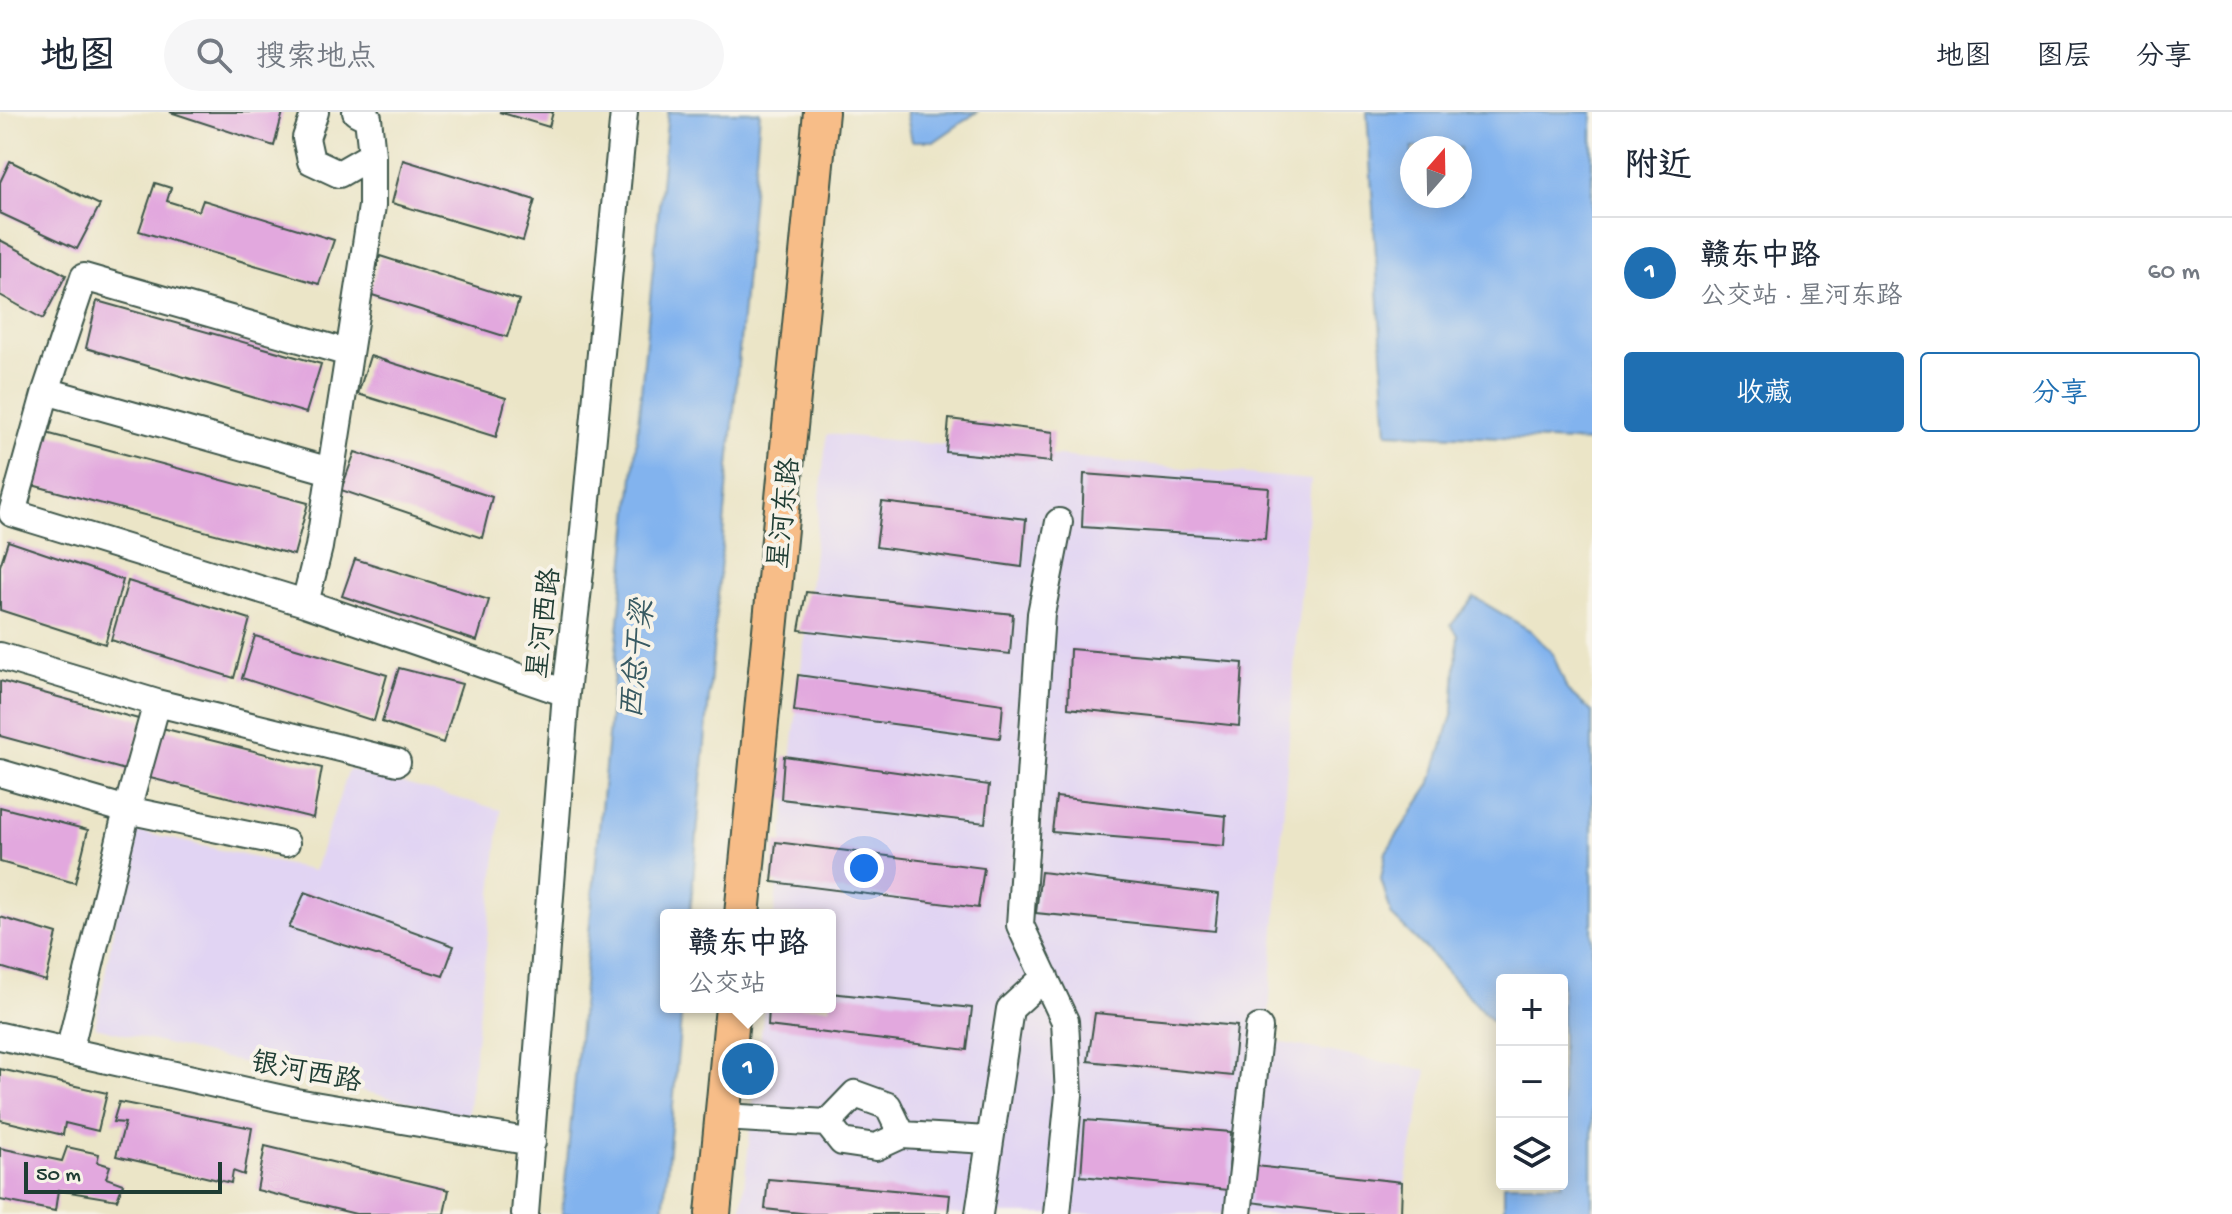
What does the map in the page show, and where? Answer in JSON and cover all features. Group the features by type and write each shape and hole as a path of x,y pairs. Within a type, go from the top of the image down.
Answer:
{"main road":[{"name":"星河东路","path":"743,909 821,112"},
{"path":"713,1214 732,1013"}],"street":[{"path":"315,112 306,138 311,161 339,174 372,155"},
{"path":"305,603 319,547 372,206 368,118 356,112"},
{"name":"星河西路","path":"532,1142 566,693 624,112"},
{"path":"349,353 84,277 46,391 12,513 305,603 566,693"},
{"path":"46,391 330,471"},
{"path":"1057,1214 1069,1095 1065,1021 1020,925 1041,614 1059,522"},
{"path":"0,656 157,703 397,762"},
{"path":"69,1052 127,810 157,703"},
{"path":"0,773 127,810 286,843"},
{"path":"979,1214 1010,1009 1045,977"},
{"path":"1238,1214 1259,1028"},
{"name":"银河西路","path":"0,1036 296,1102 532,1142"},
{"path":"827,1123 855,1094 888,1106 902,1135"},
{"path":"723,1117 827,1123 842,1142 876,1147 902,1135 988,1140"},
{"path":"525,1214 532,1142"}],"shaded area":[{"path":"827,434 1311,480 1267,1040 1427,1070 1399,1214 741,1214 763,1013 836,1013 836,909 775,909"},
{"path":"349,769 501,810 468,1116 95,1027 132,830 314,871"}],"water":[{"name":"西总干梁","path":"668,112 760,112 691,909 660,909 660,1013 681,1013 663,1214 562,1214"},
{"path":"906,112 977,112 935,141 912,141"},
{"path":"1367,112 1592,112 1592,442 1387,433"},
{"path":"1474,597 1531,631 1553,654 1567,690 1592,712 1592,1214 1504,1214 1504,1190 1568,1190 1568,974 1496,974 1496,1026 1392,916 1381,879 1386,852 1430,785 1453,712 1458,635 1451,625"}],"building":[{"path":"170,112 283,112 274,146"},
{"path":"499,112 553,112 549,127"},
{"path":"403,160 535,200 523,241 392,203"},
{"path":"10,161 100,205 77,249 0,213 0,182"},
{"path":"155,183 171,188 167,201 199,211 203,200 334,240 319,284 139,231"},
{"path":"0,240 66,275 43,319 0,295"},
{"path":"380,256 519,300 507,337 369,294"},
{"path":"97,301 321,364 306,413 86,348"},
{"path":"370,356 506,398 496,437 358,394"},
{"path":"949,419 1053,432 1051,462 946,452"},
{"path":"46,433 308,503 294,555 32,485"},
{"path":"355,452 492,497 482,538 341,490"},
{"path":"1084,474 1269,488 1265,539 1082,527"},
{"path":"882,502 1026,519 1022,567 876,547"},
{"path":"8,541 123,580 105,644 0,610 0,566"},
{"path":"355,559 489,600 477,641 342,596"},
{"path":"128,581 250,619 234,678 111,640"},
{"path":"806,592 1013,614 1010,654 799,630"},
{"path":"255,636 387,675 374,721 242,678"},
{"path":"1070,649 1243,663 1239,726 1068,708"},
{"path":"399,668 462,684 443,743 382,722"},
{"path":"798,675 1003,704 1000,738 794,711"},
{"path":"0,681 142,720 129,771 0,736"},
{"path":"162,728 322,768 313,818 150,778"},
{"path":"784,756 989,785 985,823 781,799"},
{"path":"1056,797 1226,816 1224,846 1052,832"},
{"path":"0,807 88,830 75,883 0,862"},
{"path":"776,842 984,868 978,908 772,882"},
{"path":"1041,872 1219,894 1215,931 1036,913"},
{"path":"305,892 454,946 443,976 289,928"},
{"path":"0,917 57,934 46,981 0,967"},
{"path":"836,994 972,1008 967,1050 768,1026 769,1013 836,1013"},
{"path":"1095,1013 1237,1026 1232,1076 1088,1061"},
{"path":"0,1069 107,1093 98,1131 65,1123 63,1135 0,1120"},
{"path":"119,1102 252,1128 244,1175 233,1171 231,1183 116,1156 125,1123 113,1122"},
{"path":"1085,1120 1231,1132 1228,1190 1081,1176"},
{"path":"265,1146 449,1190 444,1214 356,1214 257,1190"},
{"path":"67,1147 99,1154 97,1162 110,1166 106,1178 123,1184 117,1200 58,1190 55,1211 0,1200 0,1148 62,1161"},
{"path":"1255,1166 1402,1182 1401,1214 1349,1214 1250,1202"},
{"path":"768,1179 950,1195 948,1214 810,1214 765,1209"}],"place":[{"name":"赣东中路","path":"748,1069"}]}
